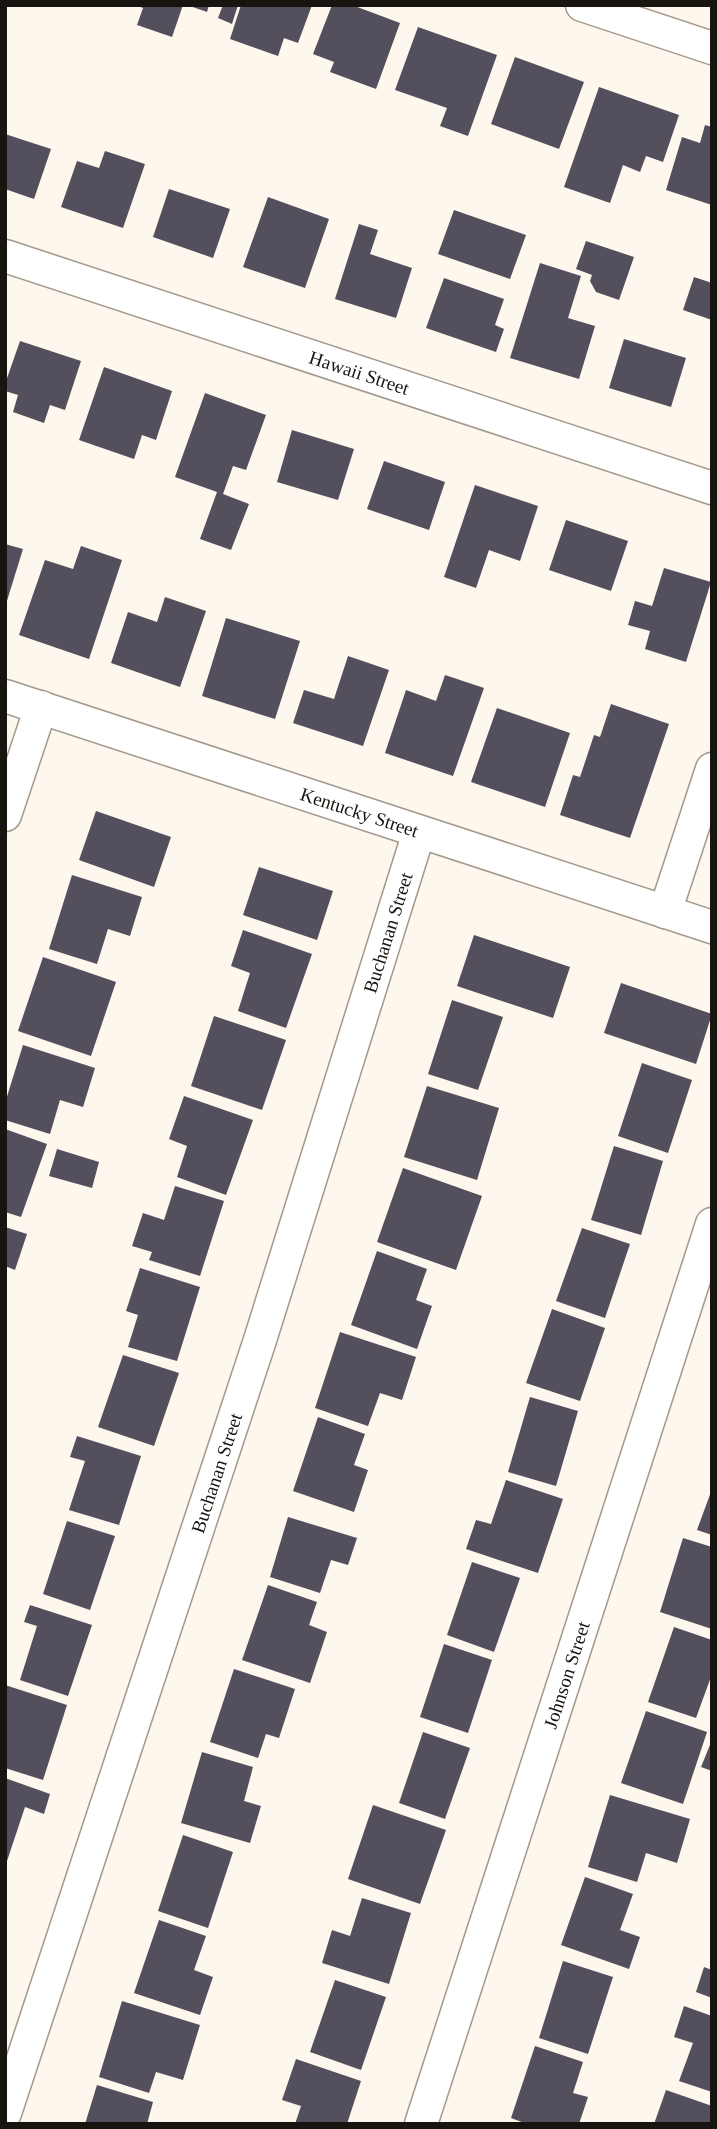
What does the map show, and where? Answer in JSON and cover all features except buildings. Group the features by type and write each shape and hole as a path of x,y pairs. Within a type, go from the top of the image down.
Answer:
{"street":[{"path":"582,5 712,48"},
{"name":"Hawaii Street","path":"5,256 712,488"},
{"name":"Kentucky Street","path":"5,696 712,928"},
{"path":"5,815 41,707"},
{"path":"666,912 712,769"},
{"name":"Buchanan Street","path":"5,2113 260,1340 419,832"},
{"name":"Johnson Street","path":"421,2124 712,1224"}]}
